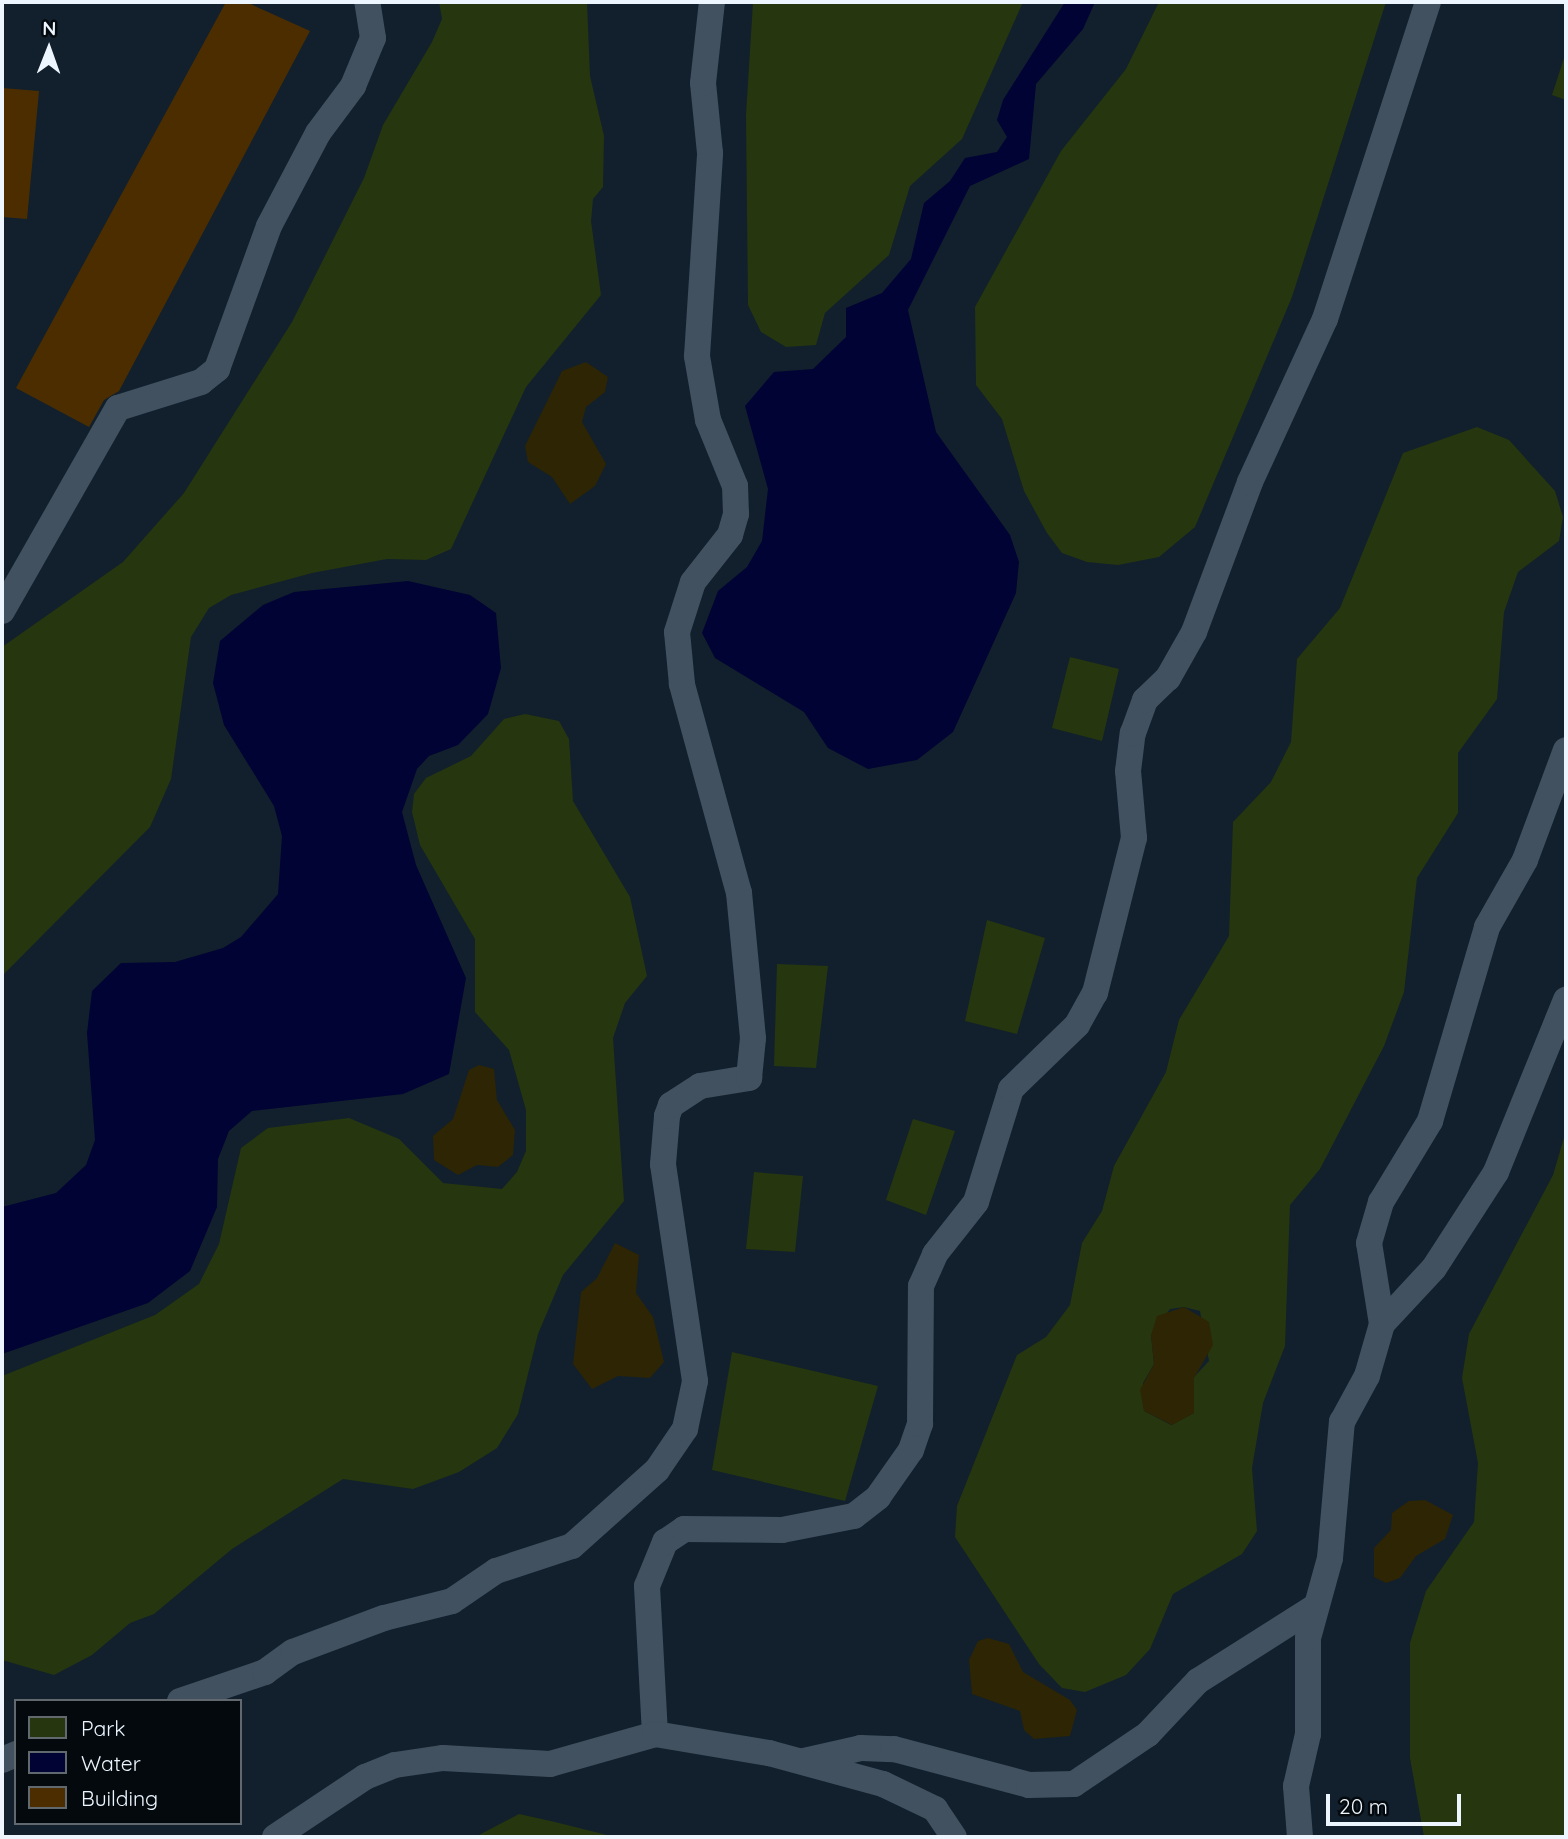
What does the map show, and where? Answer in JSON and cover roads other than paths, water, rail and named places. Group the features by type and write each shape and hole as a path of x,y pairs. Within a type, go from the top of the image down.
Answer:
{"lane":[{"path":"2,611 118,408 201,382 217,369 269,226 318,133 353,86 373,38 367,2"},
{"path":"186,1699 265,1672 293,1652 384,1618 452,1601 496,1571 572,1546 657,1470 685,1429 695,1381 663,1164 667,1116 671,1105 700,1087 749,1078 752,1038 739,892 682,684 677,632 693,582 730,535 736,514 735,486 708,420 697,356 710,153 703,83 712,2"},
{"path":"655,1734 647,1586 665,1542 684,1529 782,1530 854,1516 878,1497 911,1450 920,1424 921,1286 935,1254 976,1202 1011,1089 1077,1025 1095,993 1134,838 1128,771 1133,733 1145,701 1168,678 1194,632 1250,482 1325,319 1428,2"},
{"path":"1300,1837 1296,1786 1308,1734 1313,1608 1331,1558 1342,1422 1367,1376 1382,1324 1370,1243 1381,1202 1430,1121 1488,927 1525,860 1566,750"},
{"path":"1382,1324 1434,1268 1496,1172 1566,1000"},
{"path":"802,1762 861,1748 894,1749 1029,1785 1073,1784 1148,1734 1199,1681 1313,1608"},
{"path":"275,1837 365,1777 395,1765 443,1758 550,1764 655,1734 802,1762 911,1794 934,1809 954,1837"}],"water":[{"path":"1065,2 1095,2 1083,29 1036,84 1029,159 970,186 908,310 936,432 1010,535 1019,562 1016,593 953,732 917,760 868,769 828,748 804,712 715,658 702,633 718,591 747,567 762,541 768,489 745,406 774,372 813,369 846,337 846,308 882,293 911,259 924,203 950,181 965,158 997,152 1007,137 997,120 1003,100"},
{"path":"408,581 470,595 496,613 501,668 488,714 458,745 429,756 417,769 402,812 416,865 466,978 449,1074 403,1094 252,1111 229,1131 218,1159 217,1207 190,1271 148,1303 2,1354 2,1207 56,1193 86,1165 95,1140 87,1033 92,991 121,963 175,962 223,948 241,937 278,894 282,836 274,806 224,725 213,683 220,641 263,605 294,592"}]}
